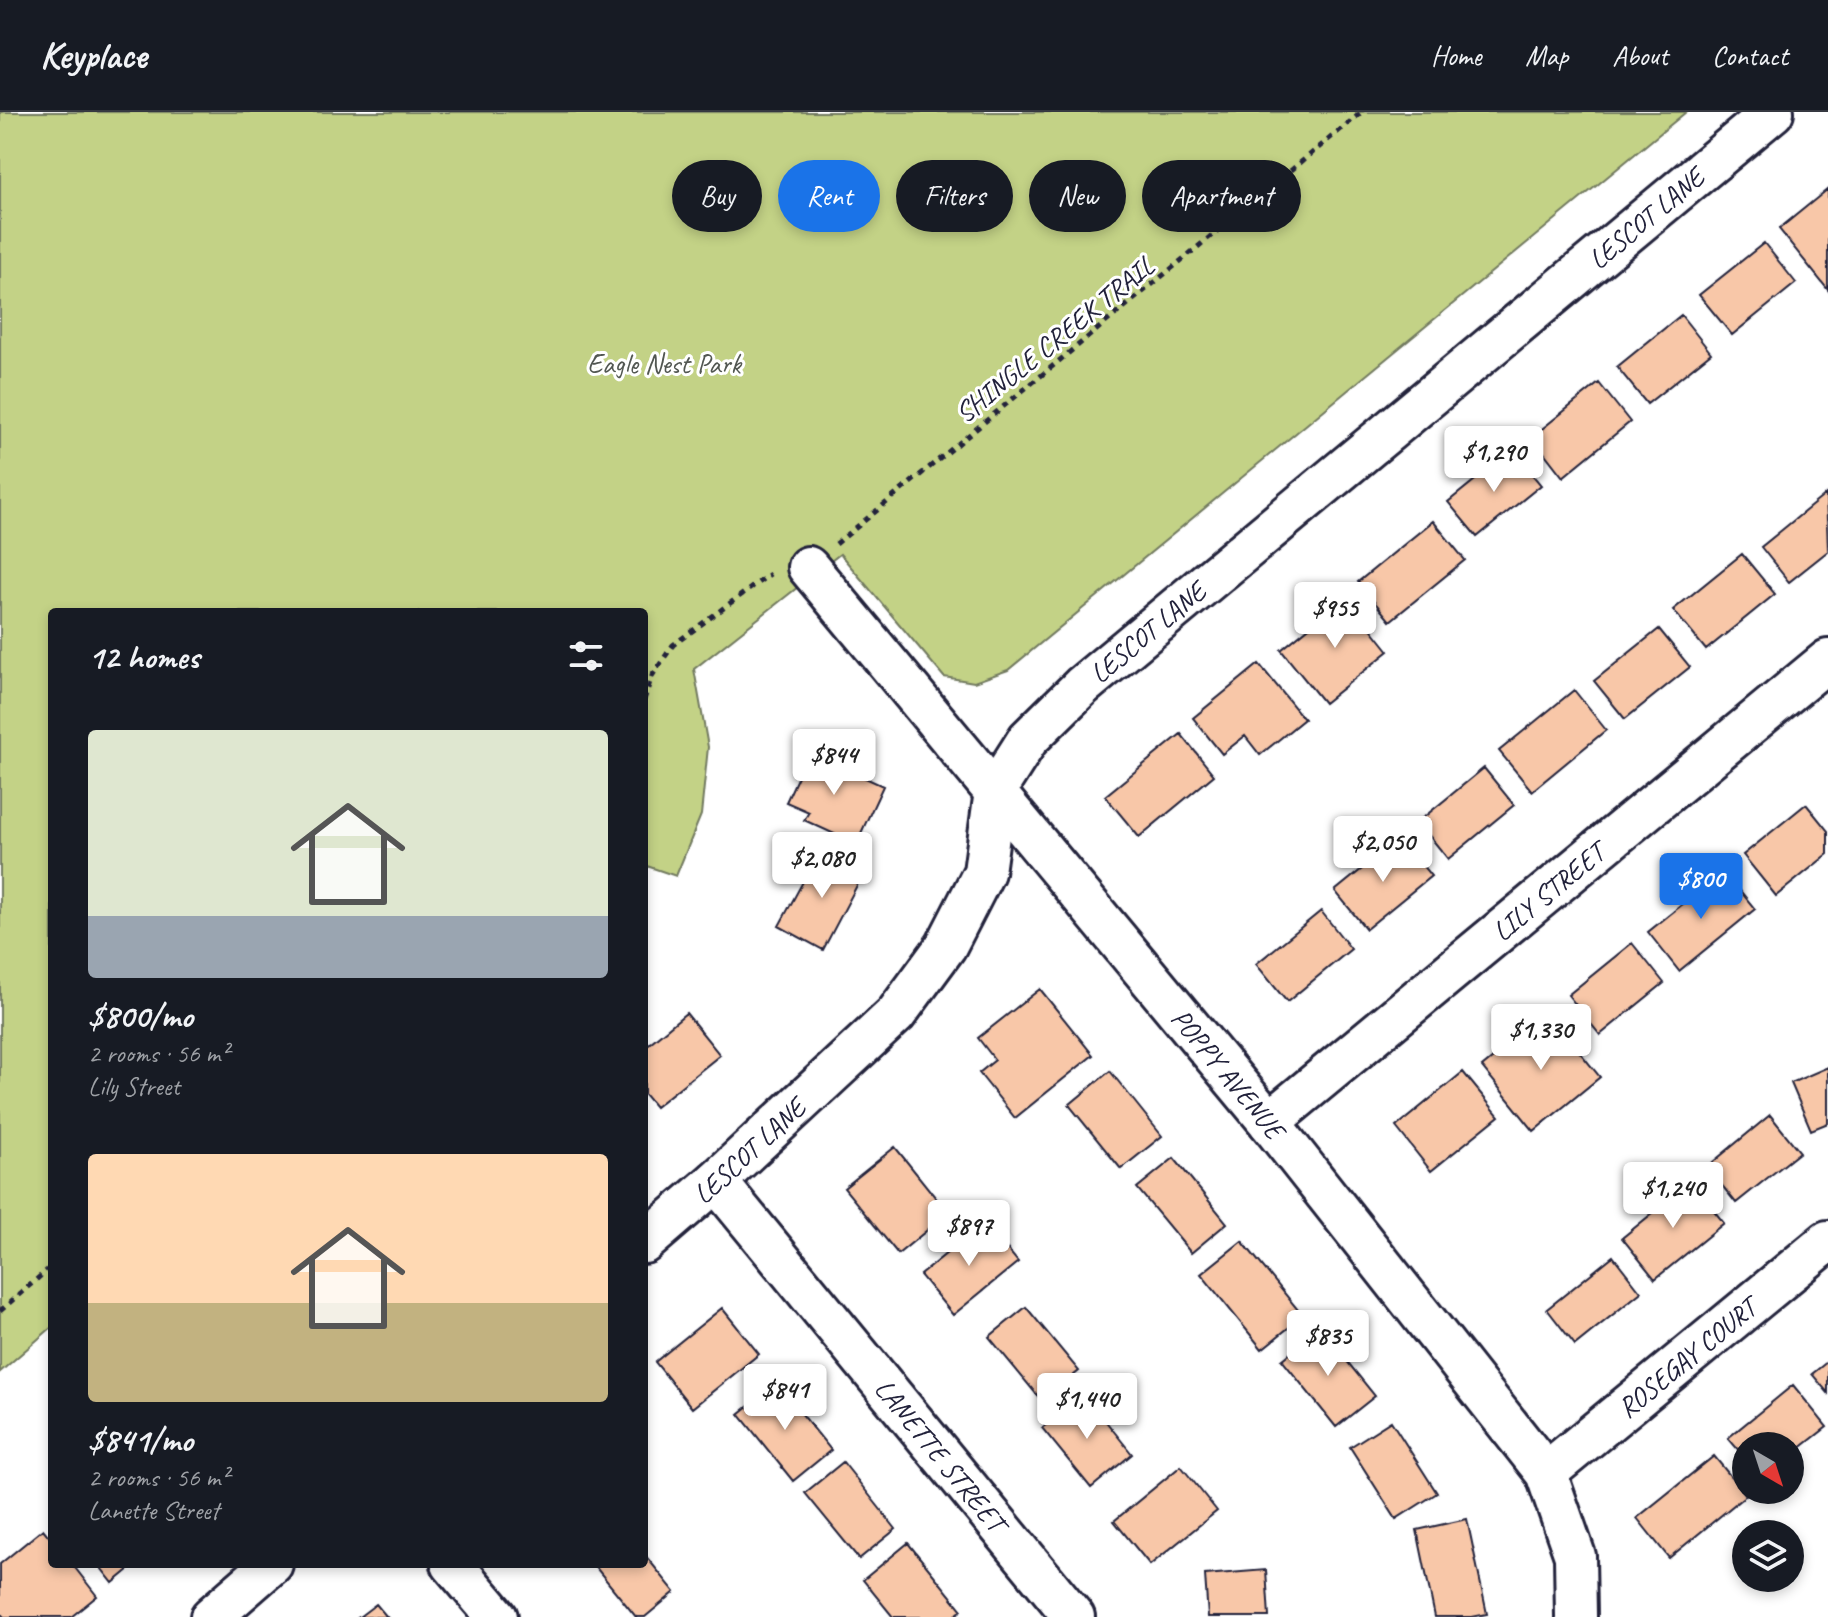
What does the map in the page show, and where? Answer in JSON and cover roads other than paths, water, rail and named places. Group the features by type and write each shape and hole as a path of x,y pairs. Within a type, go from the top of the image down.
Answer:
{"street":[{"name":"LESCOT LANE","path":"648,1240 716,1181 896,1014 946,946 984,872 995,791 1028,739 1082,686 1773,112"},
{"name":"POPPY AVENUE","path":"808,567 1269,1122 1546,1473 1575,1556 1576,1617"},
{"name":"LILY STREET","path":"1269,1122 1828,660"},
{"name":"LANETTE STREET","path":"716,1181 1074,1617"},
{"name":"ROSEGAY COURT","path":"1546,1473 1828,1241"},
{"path":"211,1617 267,1568"},
{"path":"455,1568 497,1617"}],"park label":[{"name":"Eagle Nest Park","path":"664,363"}]}
